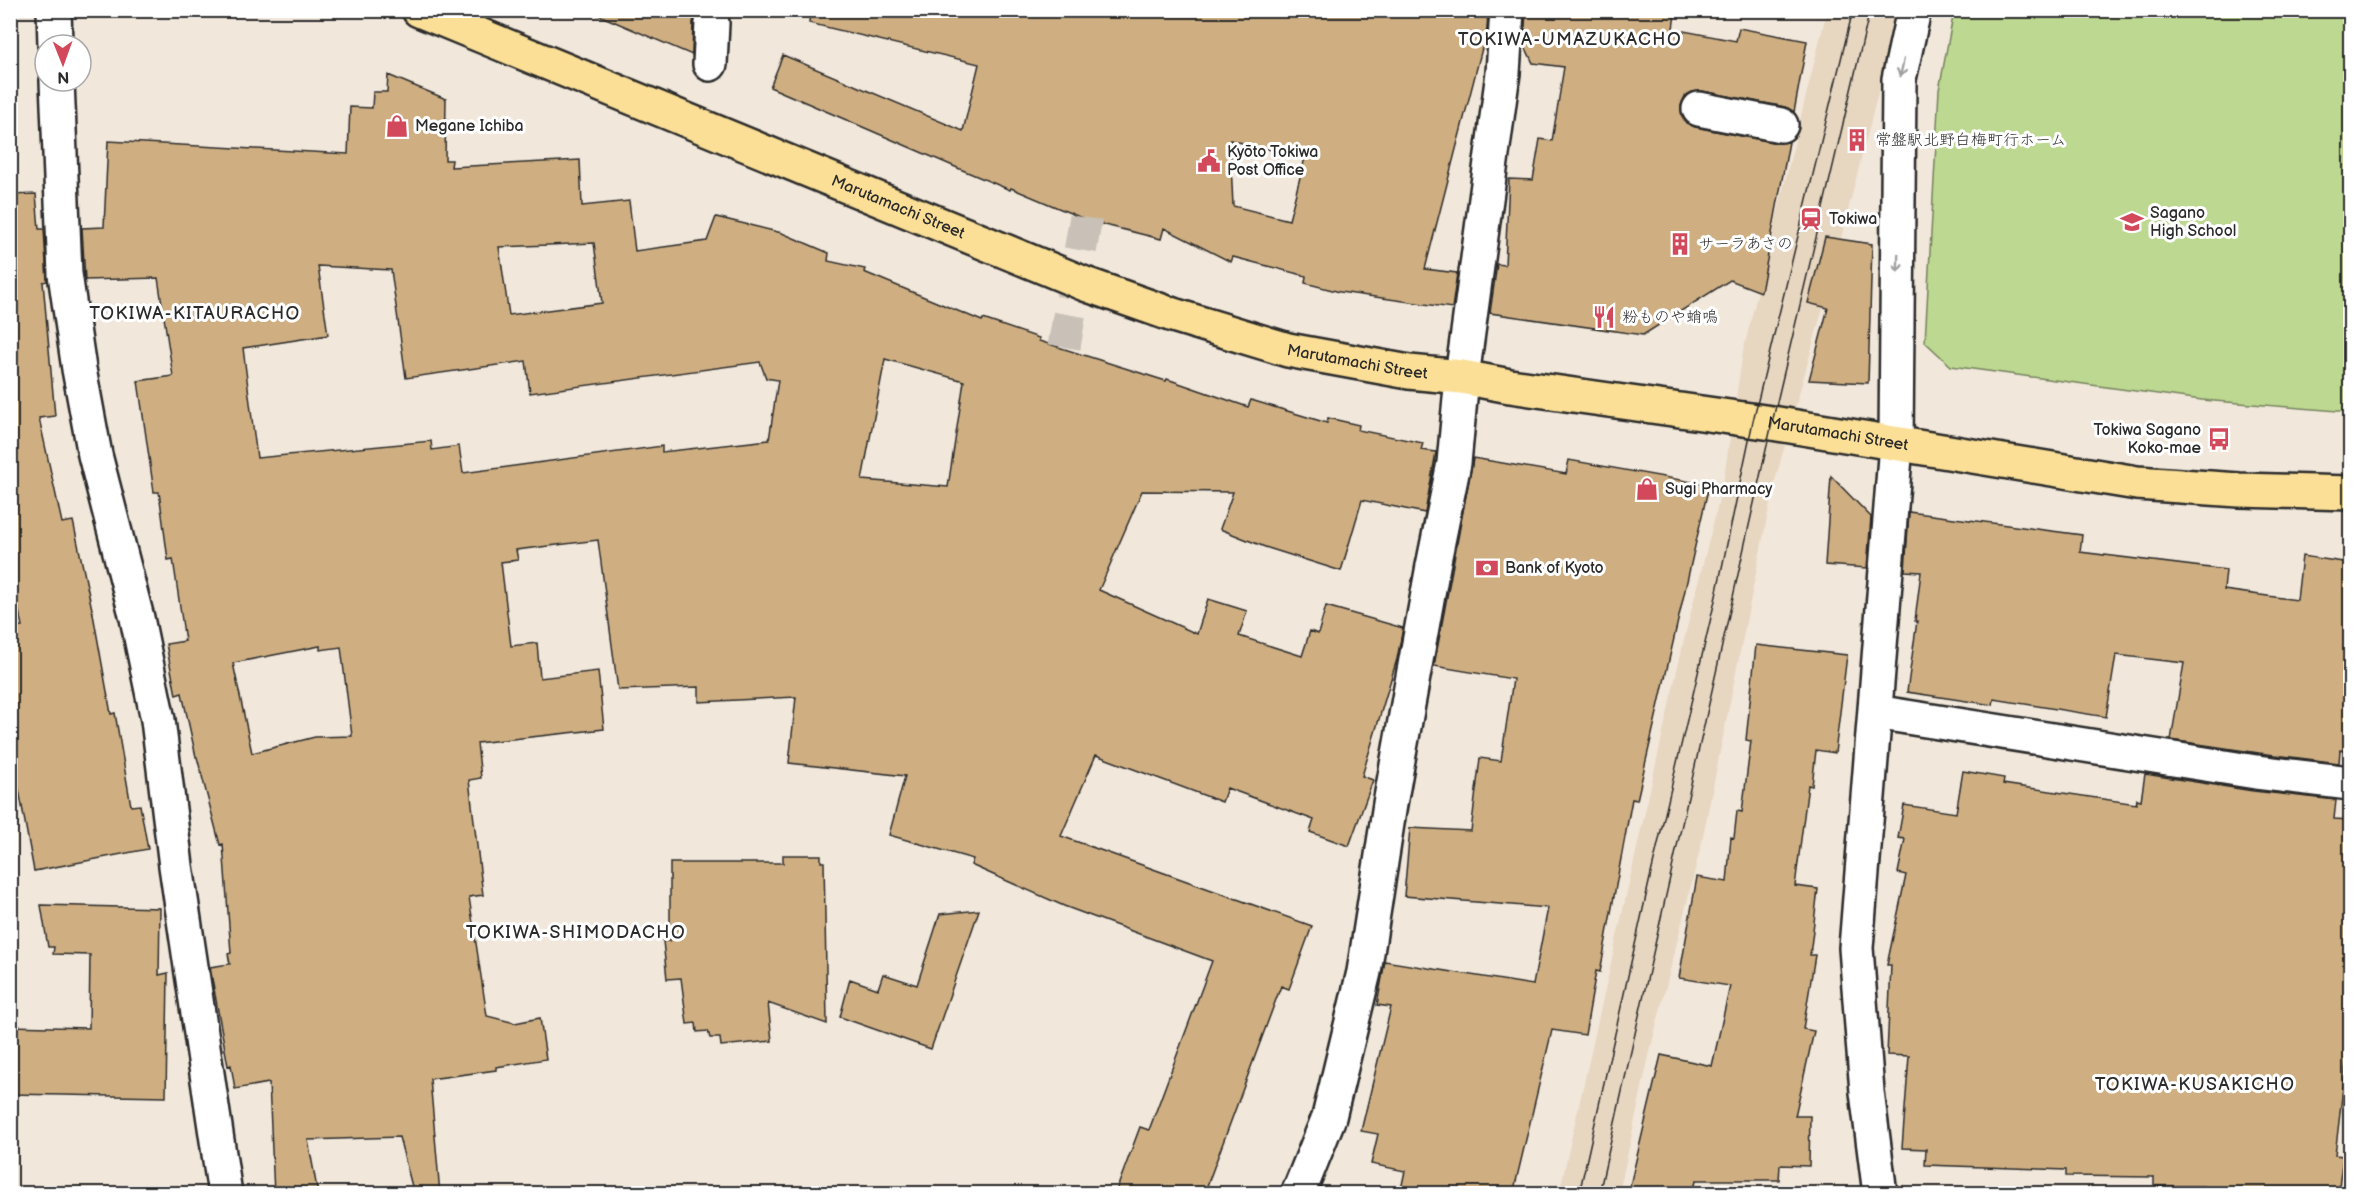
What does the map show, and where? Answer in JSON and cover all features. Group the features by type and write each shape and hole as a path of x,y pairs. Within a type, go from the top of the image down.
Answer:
{"main road":[{"name":"Marutamachi Street","path":"419,10 1085,284 1287,350 1409,372 1462,377 2138,483 2239,490 2350,493"}],"street":[{"path":"54,10 55,33"},
{"path":"1298,1194 1329,1117 1364,972 1392,792 1431,575 1454,463 1462,377 1502,84 1507,10"},
{"path":"1880,1194 1867,1092 1856,948 1896,444 1899,79 1914,10"},
{"path":"710,64 712,23"},
{"path":"57,93 65,274 79,369 95,455 137,618 158,720 176,866 225,1194"},
{"path":"1699,109 1781,125"},
{"path":"1875,712 2256,772 2350,783"}],"shaded area":[{"path":"1827,11 1894,11 1882,77 1825,300 1773,488 1702,841 1650,1051 1619,1193 1559,1194 1683,644 1723,484 1743,352"}],"green space":[{"name":"Sagano High School","path":"1954,11 2350,11 2350,412 2202,400 1951,366 1925,342 1939,90"}],"building":[{"path":"587,10 698,10 693,22 692,55"},
{"path":"810,10 1488,10 1487,29 1425,269 1457,273 1452,308 1340,292 1305,283 1306,276 1233,257 1231,262 1164,228 1161,239 1089,221 960,169 770,87 783,55 963,131 979,64 809,23","holes":["1230,140 1305,158 1289,220 1233,206"]},
{"path":"1526,10 1657,10 1675,14 1673,29 1736,41 1739,28 1807,41 1794,112 1785,107 1702,91 1692,92 1685,96 1681,106 1682,116 1686,123 1695,127 1777,143 1789,142 1761,292 1730,280 1643,335 1490,313 1497,264 1505,265 1509,179 1533,180 1540,139 1552,141 1564,67 1533,63 1524,44"},
{"path":"388,75 446,99 445,160 452,160 451,167 580,160 582,206 629,201 635,251 707,241 716,217 782,233 829,253 828,261 865,269 864,272 982,321 983,319 1039,338 1039,341 1166,381 1167,379 1248,407 1251,400 1327,423 1328,418 1359,425 1358,430 1423,443 1421,450 1436,452 1425,513 1362,500 1341,571 1265,547 1220,529 1233,492 1142,491 1099,590 1197,634 1208,599 1247,611 1239,636 1302,656 1310,631 1318,634 1326,606 1403,628 1397,659 1362,776 1373,780 1349,846 1310,832 1314,820 1227,788 1222,802 1096,755 1061,836 1312,926 1289,989 1281,986 1204,1194 1115,1194 1140,1127 1149,1130 1212,961 1064,906 971,865 973,859 889,835 905,776 789,763 796,697 699,702 699,687 618,690 598,540 516,550 518,560 501,562 511,646 537,643 540,678 598,671 604,729 477,743 481,778 469,780 483,895 469,897 487,1016 515,1023 540,1018 546,1059 496,1067 496,1070 430,1079 440,1194 414,1194 399,1137 308,1140 318,1194 274,1194 269,1083 235,1089 231,1065 228,1066 210,967 230,964 223,844 220,845 196,757 182,693 176,695 166,644 185,641 173,559 168,560 159,492 154,492 138,381 173,376 158,278 85,280 82,228 104,227 108,141 348,154 350,107 372,108 373,92 387,92","holes":["594,243 602,303 509,315 499,247","318,266 391,270 406,378 526,361 530,393 760,362 766,378 778,380 769,440 662,452 662,446 463,473 459,446 432,450 431,441 257,458 243,348 328,335","885,359 964,381 948,487 862,480","320,646 320,650 341,647 352,736 315,737 252,753 233,663"]},
{"path":"36,194 39,229 44,229 47,281 43,282 55,416 39,418 62,523 73,521 111,714 115,713 131,806 140,805 148,849 34,871 17,779 10,781 10,627 22,626 10,568 10,195"},
{"path":"1825,237 1872,244 1868,383 1809,380 1828,308 1808,303"},
{"path":"1473,458 1566,474 1569,460 1709,485 1637,800 1632,799 1600,972 1596,971 1585,1035 1552,1030 1513,1194 1400,1194 1405,1171 1371,1164 1378,1134 1361,1131 1391,1007 1377,1005 1385,961 1533,985 1548,908 1404,896 1410,828 1471,831 1480,758 1501,761 1513,679 1434,666"},
{"path":"1831,476 1871,517 1867,568 1825,565"},
{"path":"1909,512 2082,535 2080,552 2226,570 2224,590 2297,600 2302,556 2350,563 2345,627 2350,628 2350,751 2340,750 2339,763 2171,740 2184,663 2116,655 2106,717 1994,699 1993,705 1907,692 1921,572 1905,571"},
{"path":"1756,645 1847,655 1835,753 1816,750 1812,786 1808,785 1795,886 1818,889 1810,955 1815,955 1803,1029 1814,1031 1795,1116 1810,1116 1809,1166 1780,1165 1779,1180 1696,1180 1693,1194 1628,1194 1661,1055 1712,1066 1730,986 1679,978 1697,877 1727,882 1731,837 1734,838 1737,811 1742,812 1751,741 1746,740"},
{"path":"1963,771 2004,778 2003,784 2136,804 2137,799 2141,800 2145,774 2253,791 2336,800 2334,819 2350,820 2350,1029 2335,1155 2343,1156 2338,1194 2203,1194 2204,1186 2154,1186 2154,1177 2066,1176 2066,1170 1925,1165 1926,1149 1902,1148 1909,1056 1887,1055 1891,965 1887,965 1906,875 1898,873 1905,839 1898,838 1904,805 1956,813"},
{"path":"783,855 821,855 821,862 824,862 827,1024 768,1003 772,1041 721,1046 720,1038 710,1038 708,1031 697,1032 696,1023 687,1024 681,978 667,979 663,941 670,941 670,863 783,863"},
{"path":"41,905 160,908 159,975 168,973 166,1097 10,1094 10,1026 89,1028 90,955 53,954 54,947 48,947"},
{"path":"979,910 931,1049 840,1017 850,979 878,989 883,974 917,985 940,914"}],"tunnel":[{"path":"1064,347 1088,205"}],"tram line":[{"path":"1579,1194 1716,596 1753,421 1853,10"},
{"path":"1599,1194 1772,423 1870,10"}],"place":[{"name":"Megane Ichiba","path":"397,126"},
{"name":"常盤駅北野白梅町行ホーム","path":"1857,140"},
{"name":"Kyōto Tokiwa Post Office","path":"1209,161"},
{"name":"Tokiwa","path":"1811,219"},
{"name":"Sagano High School","path":"2132,222"},
{"name":"サーラあさの","path":"1680,244"},
{"name":"粉ものや蛸鳴","path":"1604,317"},
{"name":"Tokiwa Sagano Koko-mae","path":"2219,439"},
{"name":"Sugi Pharmacy","path":"1647,489"},
{"name":"Bank of Kyoto","path":"1487,568"}],"district":[{"name":"TOKIWA-UMAZUKACHO","path":"1570,39"},
{"name":"TOKIWA-KITAURACHO","path":"195,313"},
{"name":"TOKIWA-SHIMODACHO","path":"576,932"},
{"name":"TOKIWA-KUSAKICHO","path":"2195,1084"}]}
